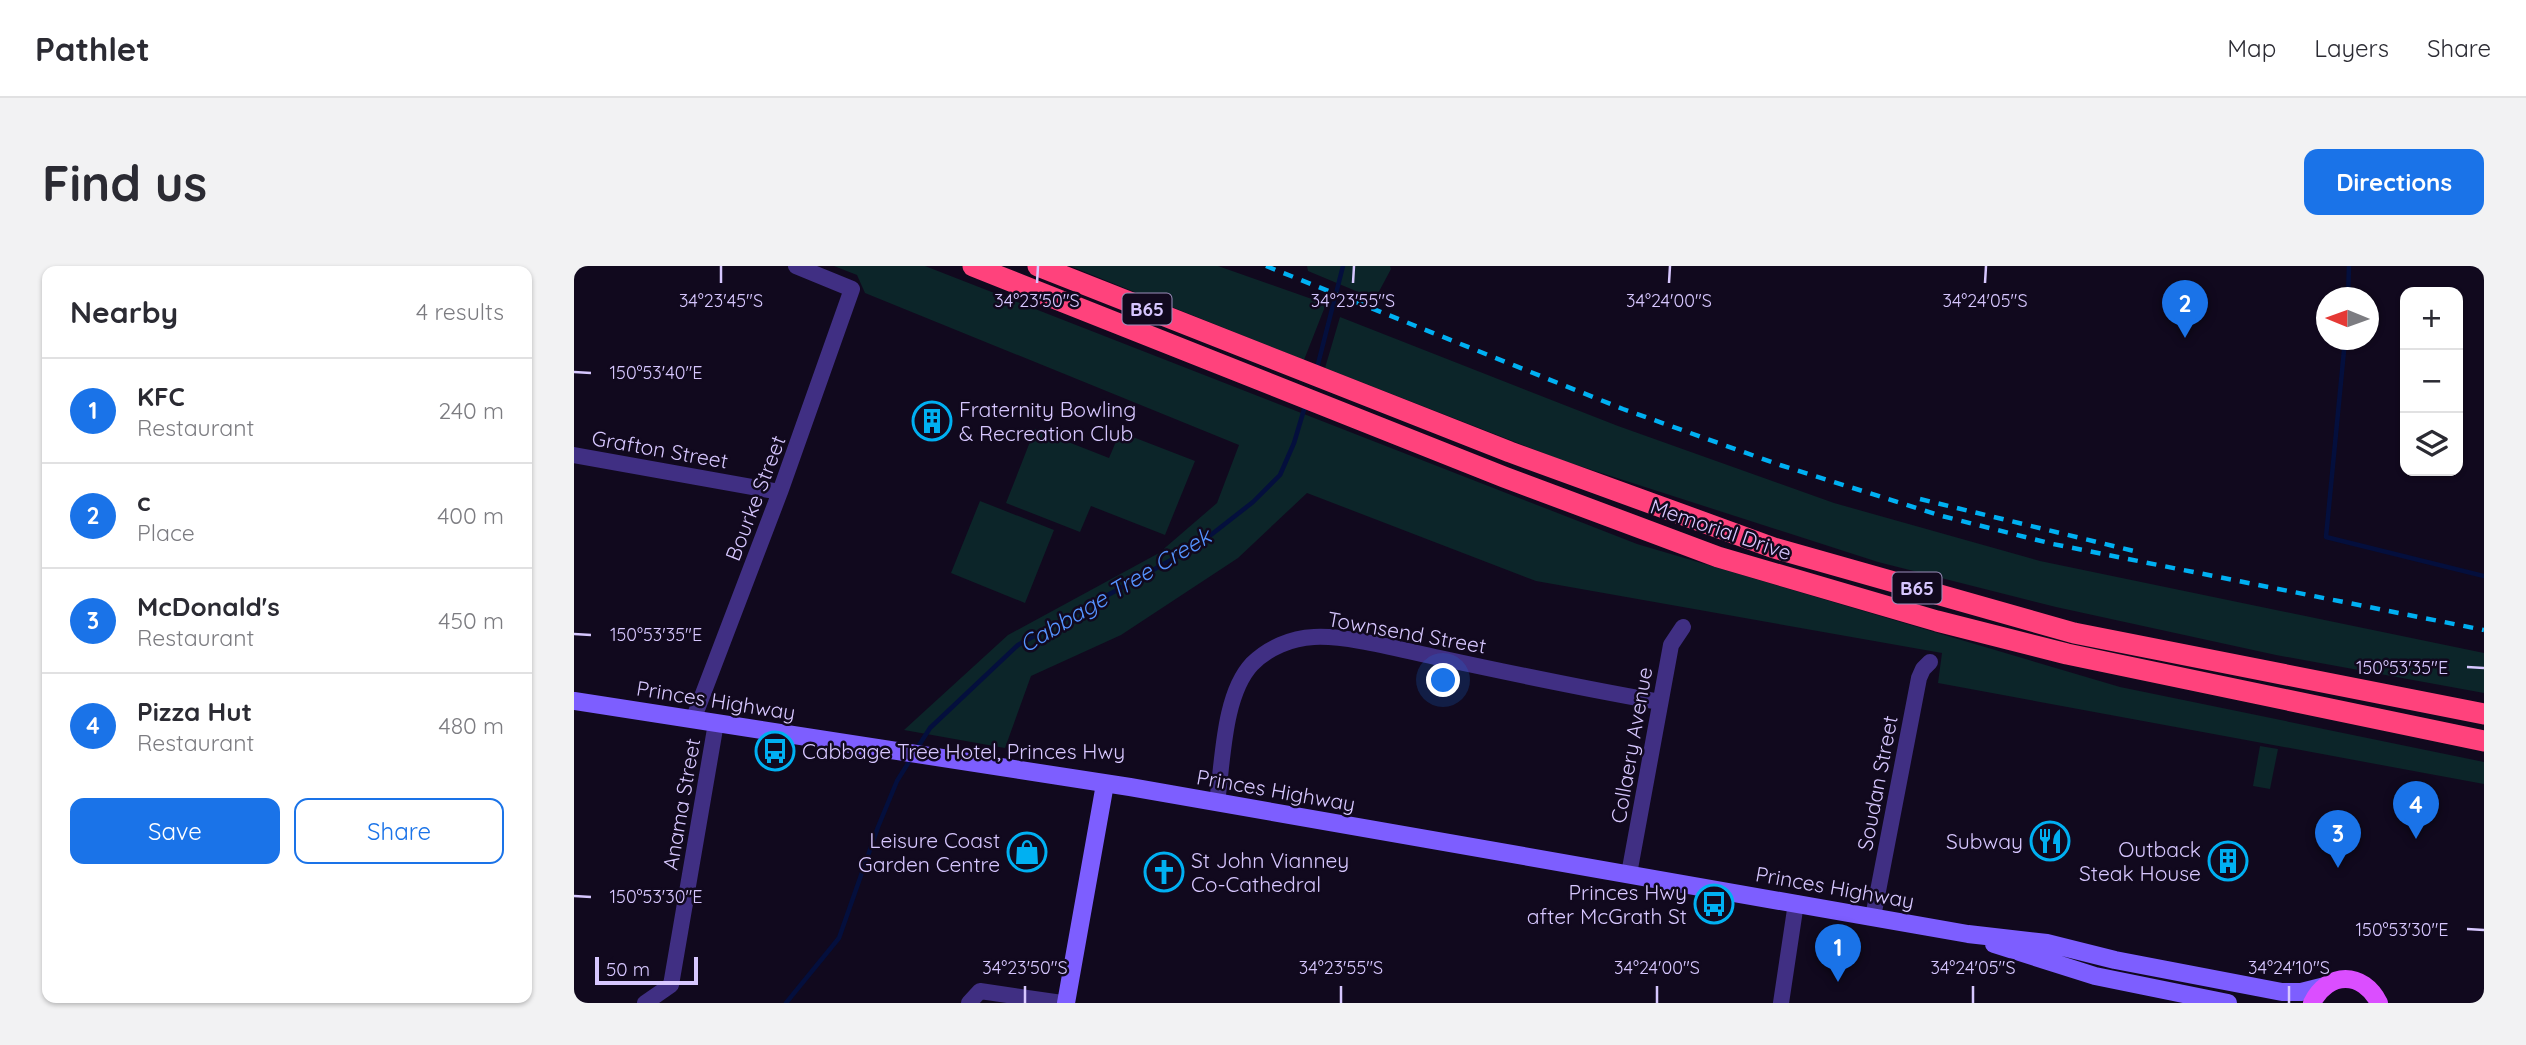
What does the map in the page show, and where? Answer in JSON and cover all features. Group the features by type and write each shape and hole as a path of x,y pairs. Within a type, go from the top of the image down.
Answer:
{"highway":[{"name":"Memorial Drive","path":"973,266 1362,421 1718,557 1937,621 2067,654 2484,741"},
{"name":"Memorial Drive","path":"1038,266 1368,397 1774,548 2088,636 2484,714"}],"main road":[{"name":"Princes Highway","path":"574,701 1217,802 1968,934 2047,943 2115,960 2282,992 2301,992 2325,986"},
{"path":"1064,1003 1105,784"},
{"name":"Princes Highway","path":"1968,934 2003,948 2095,976 2228,1003"},
{"path":"2312,1003 2325,986 2344,979 2365,985 2380,1003"}],"street":[{"name":"Bourke Street","path":"693,720 780,492 852,289 796,266"},
{"name":"Grafton Street","path":"574,455 780,492"},
{"name":"Collaery Avenue","path":"1629,874 1671,645 1683,627"},
{"name":"Townsend Street","path":"1217,802 1231,709 1241,681 1251,665 1266,653 1300,639 1329,637 1382,646 1660,702"},
{"name":"Soudan Street","path":"1873,917 1919,678 1930,662"},
{"name":"Anama Street","path":"645,1003 671,985 716,723"},
{"path":"1781,1003 1796,903"},
{"path":"969,1003 980,991 1064,1003"}],"green space":[{"path":"834,266 925,266 1637,544 2120,687 2484,762 2484,784 1938,683 1942,653 1536,581 1307,493 1238,558 1121,635 1031,676 1005,748 904,730 1008,635 1159,553 1217,503 1239,445 865,293 857,275"},
{"path":"1070,266 1218,266 1326,304 1304,360"},
{"path":"1307,266 1390,266 1391,269 1375,299 1308,271"},
{"path":"1340,317 1618,426 1834,503 2040,561 2484,653 2484,693 2276,655 2056,607 1878,562 1561,460 1325,368"},
{"path":"1035,429 1109,458 1120,432 1195,461 1165,535 1091,506 1080,532 1006,503"},
{"path":"980,501 1054,530 1025,603 951,573"},
{"path":"2260,746 2278,749 2270,789 2253,786"}],"waterway":[{"name":"Cabbage Tree Creek","path":"1317,368 1343,266"},
{"path":"2348,287 2349,266"},
{"path":"2344,350 2326,537 2484,576"},
{"name":"Cabbage Tree Creek","path":"916,750 930,728 1018,645 1198,545 1253,502 1280,475 1294,443 1306,403"},
{"name":"Cabbage Tree Creek","path":"786,1003 839,938 878,827 897,781 912,757"}],"railway":[{"path":"1266,266 1623,409 1780,465 1942,516 2053,544 2484,630"},
{"path":"1920,499 2134,551"}],"place":[{"name":"c","path":"2185,338"},
{"name":"Fraternity Bowling & Recreation Club","path":"932,421"},
{"name":"Cabbage Tree Hotel, Princes Hwy","path":"775,751"},
{"name":"Pizza Hut","path":"2416,839"},
{"name":"Subway","path":"2050,841"},
{"name":"Leisure Coast Garden Centre","path":"1027,852"},
{"name":"Outback Steak House","path":"2228,861"},
{"name":"McDonald's","path":"2338,868"},
{"name":"St John Vianney Co-Cathedral","path":"1164,872"},
{"name":"Princes Hwy after McGrath St","path":"1714,904"},
{"name":"KFC","path":"1838,982"}]}
